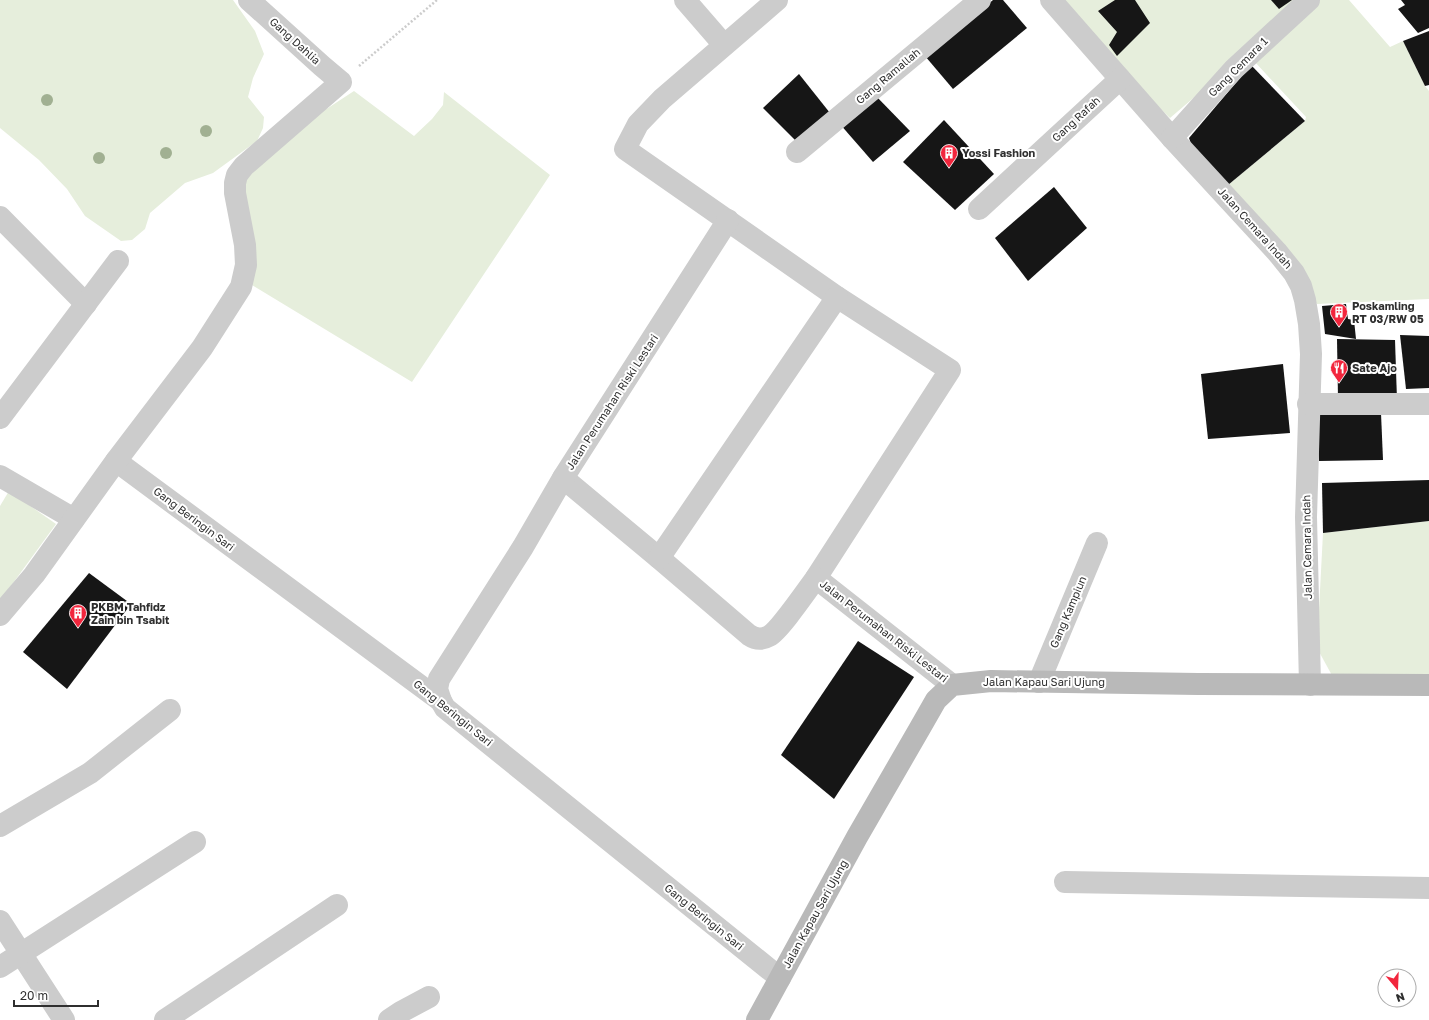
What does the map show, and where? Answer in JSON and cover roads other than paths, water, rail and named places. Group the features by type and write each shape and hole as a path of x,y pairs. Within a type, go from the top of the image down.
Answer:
{"street":[{"name":"Gang Dahlia","path":"116,460 202,348 241,287 246,265 245,245 235,194 235,183 239,171 341,82 249,0"},
{"path":"685,0 724,45 778,0"},
{"name":"Gang Ramallah","path":"797,152 980,0"},
{"name":"Jalan Cemara Indah","path":"1051,0 1172,138 1277,252 1294,273 1305,300 1309,324 1311,354 1308,404 1306,517 1310,685"},
{"name":"Gang Cemara 1","path":"1172,138 1234,69 1309,0"},
{"name":"Jalan Perumahan Riski Lestari","path":"724,45 662,99 638,124 625,149 728,220 837,297 950,370 816,578 775,632 759,639 753,638 749,635 563,478 728,220"},
{"name":"Gang Rafah","path":"979,209 1120,79"},
{"path":"0,218 86,304"},
{"path":"2,407 86,304 118,261"},
{"path":"659,558 837,297"},
{"path":"1308,404 1429,404"},
{"path":"0,615 34,575 116,460"},
{"name":"Gang Beringin Sari","path":"116,460 441,701 445,708 780,978"},
{"path":"441,701 437,689 439,680 523,547 563,478"},
{"path":"2,482 74,519"},
{"name":"Gang Kampiun","path":"1039,682 1097,543"},
{"name":"Jalan Perumahan Riski Lestari","path":"816,578 952,685"},
{"name":"Jalan Kapau Sari Ujung","path":"756,1020 857,837 936,700 952,685 991,681 1429,685"},
{"path":"0,826 90,773 170,710"},
{"path":"0,967 195,842"},
{"path":"1065,882 1429,888"},
{"path":"165,1020 337,905"},
{"path":"0,921 64,1020"},
{"path":"389,1020 429,997 418,1020"}],"place":[{"name":"Yossi Fashion","path":"949,168"},
{"name":"Poskamling RT 03/RW 05","path":"1339,327"},
{"name":"Sate Ajo","path":"1339,383"},
{"name":"PKBM Tahfidz Zain bin Tsabit","path":"78,628"}]}
